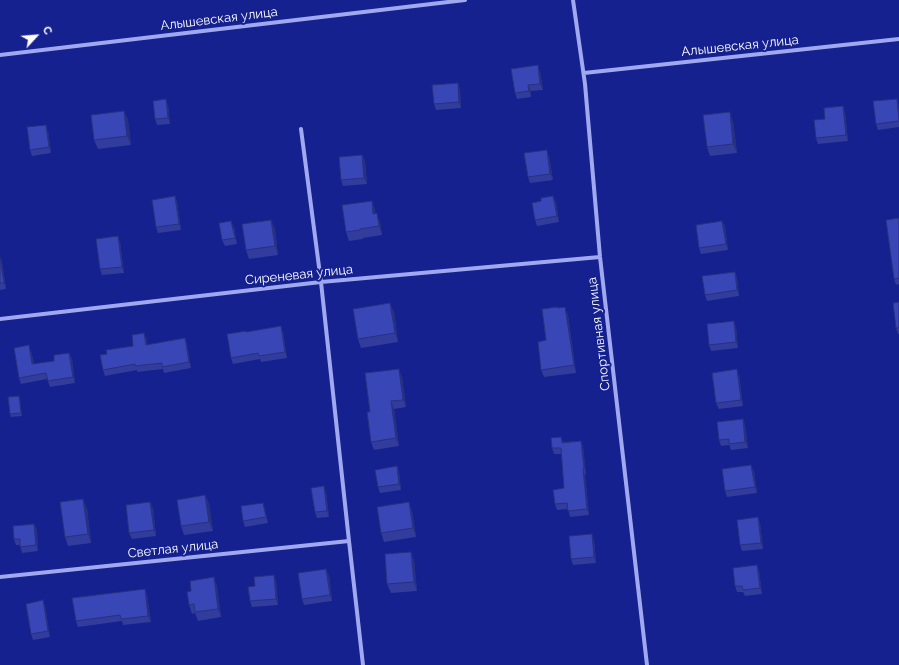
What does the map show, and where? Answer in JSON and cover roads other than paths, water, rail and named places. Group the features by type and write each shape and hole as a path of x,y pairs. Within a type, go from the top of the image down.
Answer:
{"street":[{"name":"Алышевская улица","path":"0,55 464,0"},
{"name":"Спортивная улица","path":"573,0 584,73 600,257 647,665"},
{"name":"Алышевская улица","path":"584,73 899,39"},
{"path":"301,129 321,282 348,541 363,665"},
{"name":"Сиреневая улица","path":"0,318 321,282 600,257"},
{"name":"Светлая улица","path":"0,577 348,541"}]}
